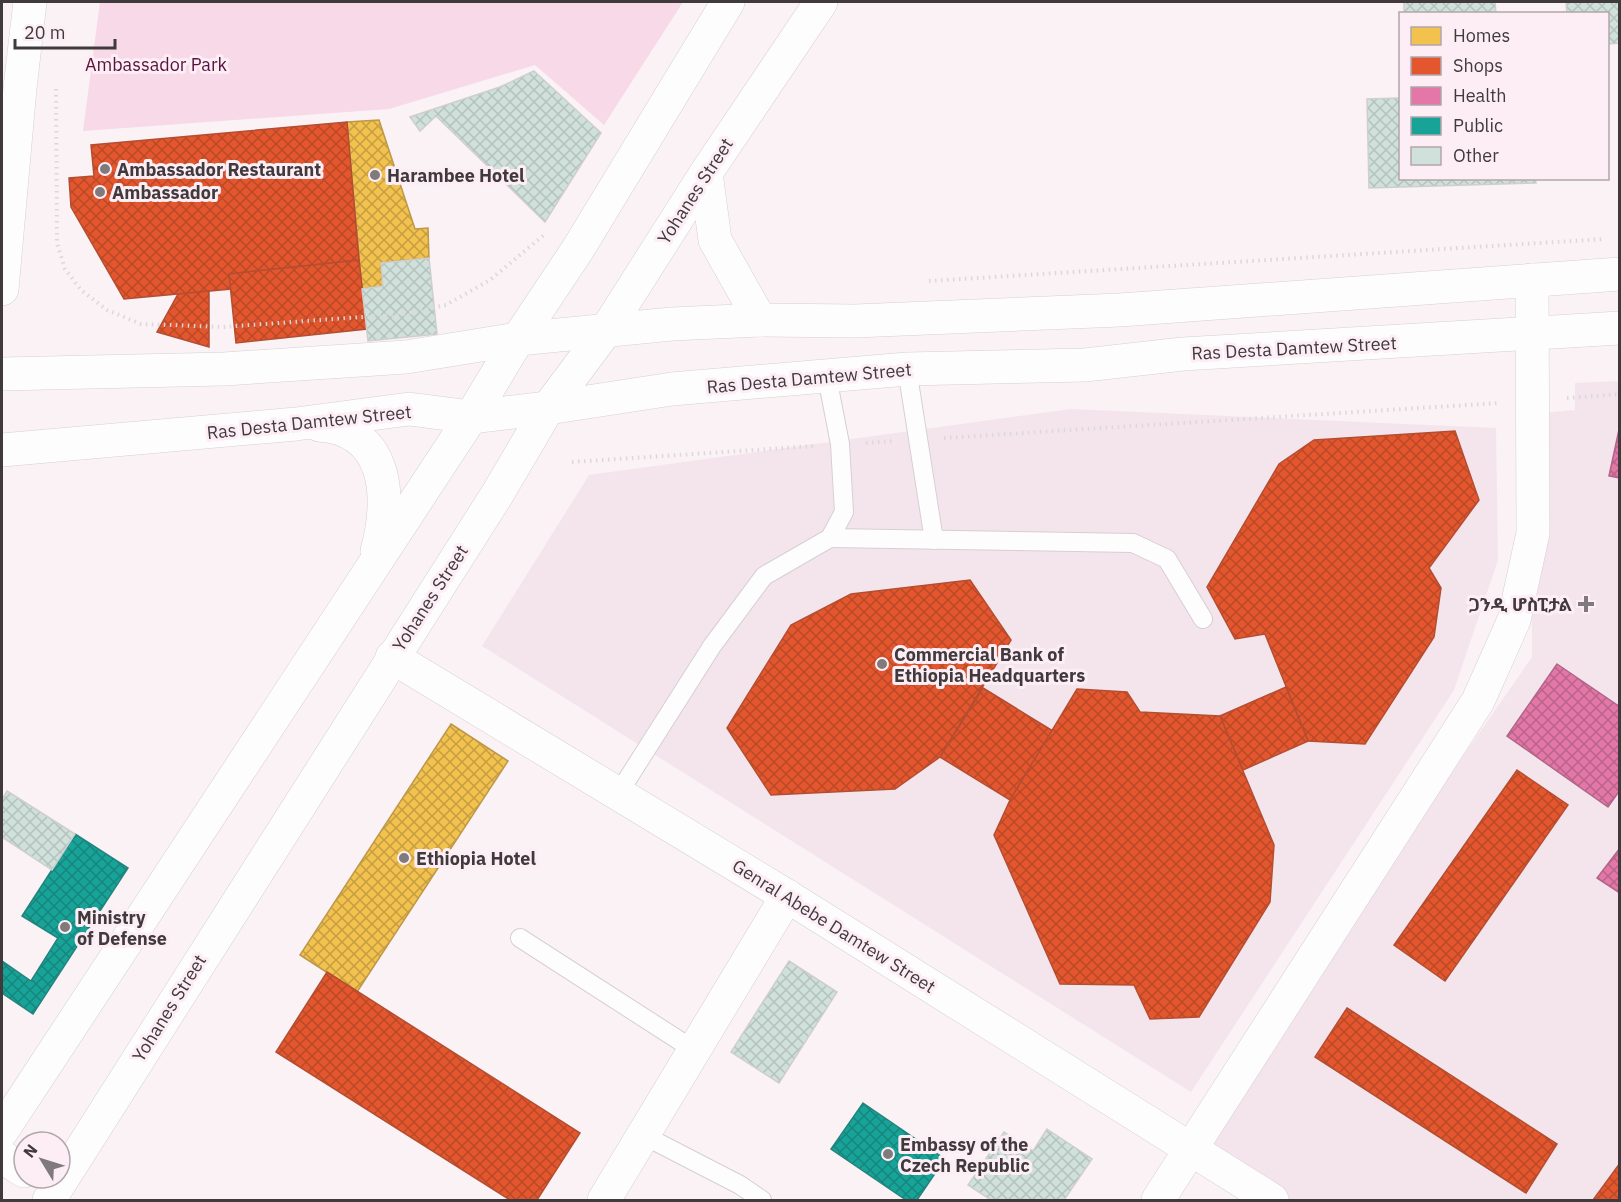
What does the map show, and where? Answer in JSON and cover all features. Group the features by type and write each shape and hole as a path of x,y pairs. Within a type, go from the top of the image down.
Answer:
{"main road":[{"path":"2,289 30,2"},
{"path":"2,1131 471,417 518,339 578,249 707,33 728,2"},
{"name":"Yohanes Street","path":"51,1192 498,493 548,408 607,329 706,173 821,2"},
{"path":"706,173 715,240 760,320"},
{"path":"2,374 224,369 406,357 518,339 607,329 760,320 855,321 1108,310 1620,274"},
{"path":"1158,1200 1482,690 1514,620 1533,533 1532,279"},
{"name":"Ras Desta Damtew Street","path":"2,450 296,424 409,409 471,417 548,408 672,388 907,369 1085,364 1183,354 1620,328"},
{"path":"296,424 327,426 350,432 370,448 380,473 385,503 383,531 373,566"},
{"name":"Genral Abebe Damtew Street","path":"392,657 787,896 1272,1200"},
{"path":"604,1200 787,896"}],"lane":[{"path":"907,369 934,540"},
{"path":"827,377 840,444 844,512 830,538"},
{"path":"618,794 712,646 764,576 830,538 1133,543 1167,559 1203,619"},
{"path":"520,938 694,1050"},
{"path":"643,1135 740,1185 762,1200"}],"path":[{"path":"56,80 57,243 65,269 81,290 106,310 141,324 223,327 402,314 446,305 490,280 545,234"},
{"path":"922,282 1608,238"},
{"path":"572,462 1620,394"}],"shaded area":[{"path":"1619,381 1619,1200 1272,1200 1191,1148 1532,657 1531,414 1575,410 1575,383"},
{"path":"1071,409 1496,428 1498,560 1454,690 1191,1092 482,646 589,475"}],"green space":[{"name":"Ambassador Park","path":"100,2 683,2 604,125 535,65 389,109 83,131"}],"building: Homes":[{"name":"Harambee Hotel","path":"379,120 415,229 428,228 429,258 381,263 383,286 362,289 347,122"},
{"name":"Ethiopia Hotel","path":"451,724 508,761 357,992 300,955"}],"building: Shops":[{"path":"347,122 359,260 229,274 231,289 124,299 71,207 69,178 94,176 91,145"},
{"path":"359,260 367,329 236,343 229,274"},
{"path":"209,291 209,347 157,332 178,294"},
{"path":"1455,431 1479,500 1429,568 1441,588 1434,637 1365,744 1308,741 1265,634 1235,639 1207,587 1279,464 1314,440"},
{"name":"Commercial Bank of Ethiopia Headquarters","path":"970,580 1011,640 940,757 895,789 771,795 727,728 791,625 851,594"},
{"path":"1286,687 1308,741 1243,770 1220,716"},
{"path":"983,688 1053,731 1010,800 940,757"},
{"path":"1077,689 1127,692 1140,712 1220,716 1274,845 1270,902 1199,1017 1150,1019 1134,985 1060,984 994,835 1010,800"},
{"path":"1517,770 1568,805 1445,981 1394,945"},
{"path":"327,972 580,1133 537,1200 510,1200 276,1052"},
{"path":"1347,1008 1557,1144 1526,1193 1315,1057"},
{"path":"1620,1163 1620,1200 1593,1200"}],"building: Health":[{"path":"1620,425 1620,478 1609,476"},
{"path":"1557,664 1620,707 1620,790 1608,807 1507,736"},
{"path":"1620,848 1620,893 1597,878"}],"building: Public":[{"name":"Ministry of Defense","path":"75,834 128,868 33,1014 2,993 2,961 31,981 58,938 22,916"},
{"name":"Embassy of the Czech Republic","path":"863,1103 945,1159 917,1200 906,1200 831,1149"}],"building: Other":[{"path":"1404,2 1495,2 1496,12 1404,12"},
{"path":"1566,2 1620,2 1620,43 1609,44 1609,12 1567,12"},
{"path":"534,71 601,133 545,222 436,116 420,131 410,117 500,87"},
{"path":"1399,98 1399,180 1535,180 1536,183 1369,188 1367,99"},
{"path":"429,258 437,334 368,341 362,289 383,286 381,263"},
{"path":"7,791 75,834 52,870 2,837 2,800"},
{"path":"789,961 837,992 779,1083 731,1052"},
{"path":"1047,1129 1092,1159 1064,1200 991,1200 968,1185 1004,1132 1033,1151"}],"place":[{"name":"Ambassador Restaurant","path":"105,169"},
{"name":"Harambee Hotel","path":"375,175"},
{"name":"Ambassador","path":"100,192"},
{"name":"ጋንዲ ሆስፒታል","path":"1586,604"},
{"name":"Commercial Bank of Ethiopia Headquarters","path":"882,664"},
{"name":"Ethiopia Hotel","path":"404,858"},
{"name":"Ministry of Defense","path":"65,927"},
{"name":"Embassy of the Czech Republic","path":"888,1154"}]}
